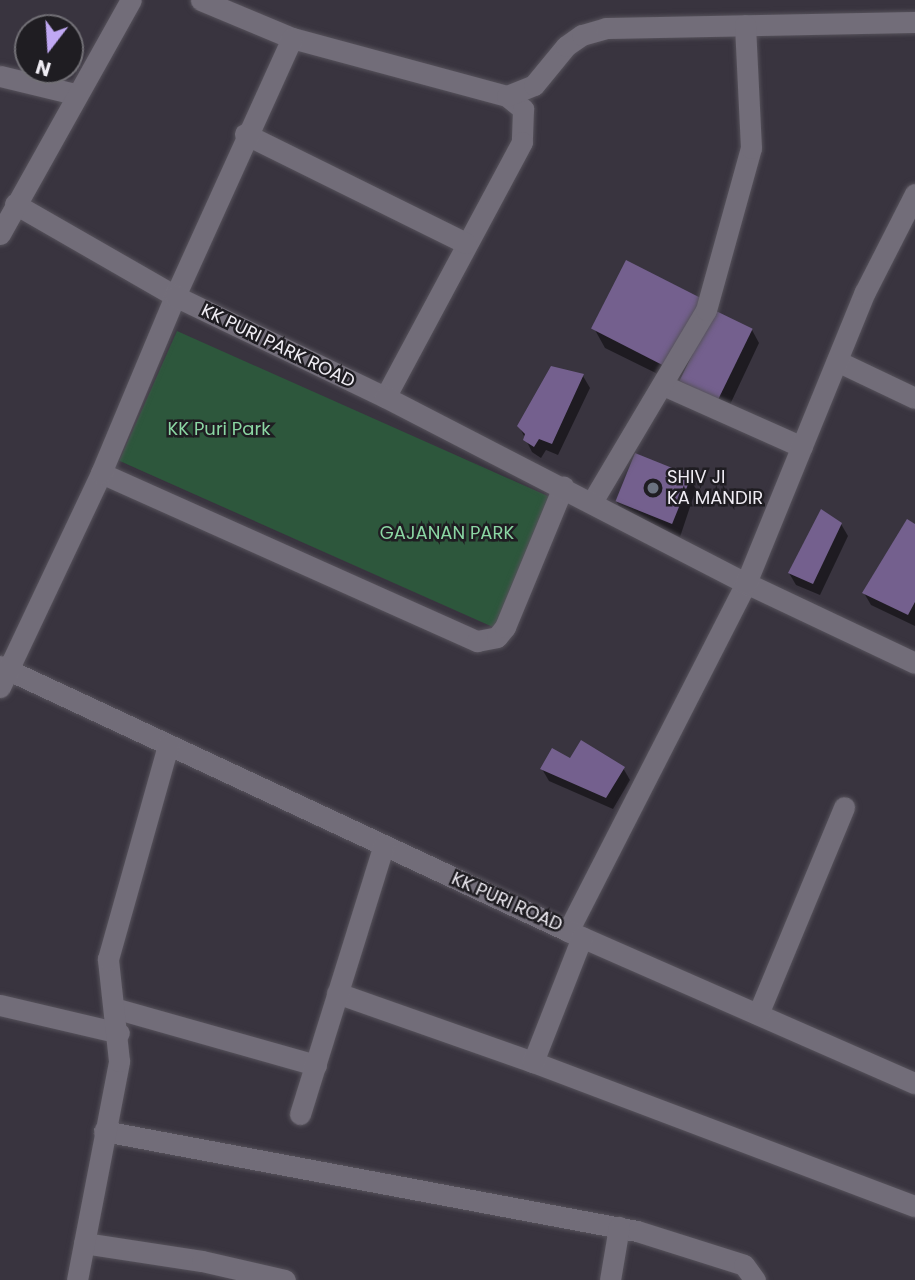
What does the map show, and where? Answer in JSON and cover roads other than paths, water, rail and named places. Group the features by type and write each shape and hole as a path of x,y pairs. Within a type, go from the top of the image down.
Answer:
{"street":[{"path":"0,234 75,94 131,0"},
{"path":"201,0 292,38 507,96 523,109 522,142 385,397"},
{"path":"507,96 534,85 566,46 582,35 606,28 915,22"},
{"path":"593,502 706,310 744,180 751,115 745,25"},
{"path":"3,675 101,473 245,134 292,38"},
{"path":"0,76 75,94"},
{"path":"245,134 466,243"},
{"name":"KK PURI ROAD","path":"3,675 168,745 575,934 746,583 837,361 910,215 915,194"},
{"name":"KK PURI PARK ROAD","path":"15,204 175,296 385,397 746,583"},
{"path":"837,361 915,398"},
{"path":"663,385 802,447"},
{"path":"101,473 477,641 497,638 505,627 563,488"},
{"path":"746,583 915,663"},
{"path":"77,1280 119,1061 119,1033 107,959 168,745"},
{"path":"758,1014 844,807"},
{"path":"300,1114 383,847"},
{"path":"533,1062 575,934 915,1083"},
{"path":"337,993 533,1062 915,1206"},
{"path":"0,1005 119,1033"},
{"path":"114,1009 316,1065"},
{"path":"104,1131 619,1227 744,1265 755,1280"},
{"path":"610,1280 619,1227"},
{"path":"83,1243 202,1261 285,1280"}],"place":[{"name":"SHIV JI KA MANDIR","path":"653,488"}],"park label":[{"name":"KK Puri Park","path":"219,429"},
{"name":"GAJANAN PARK","path":"447,533"}]}
